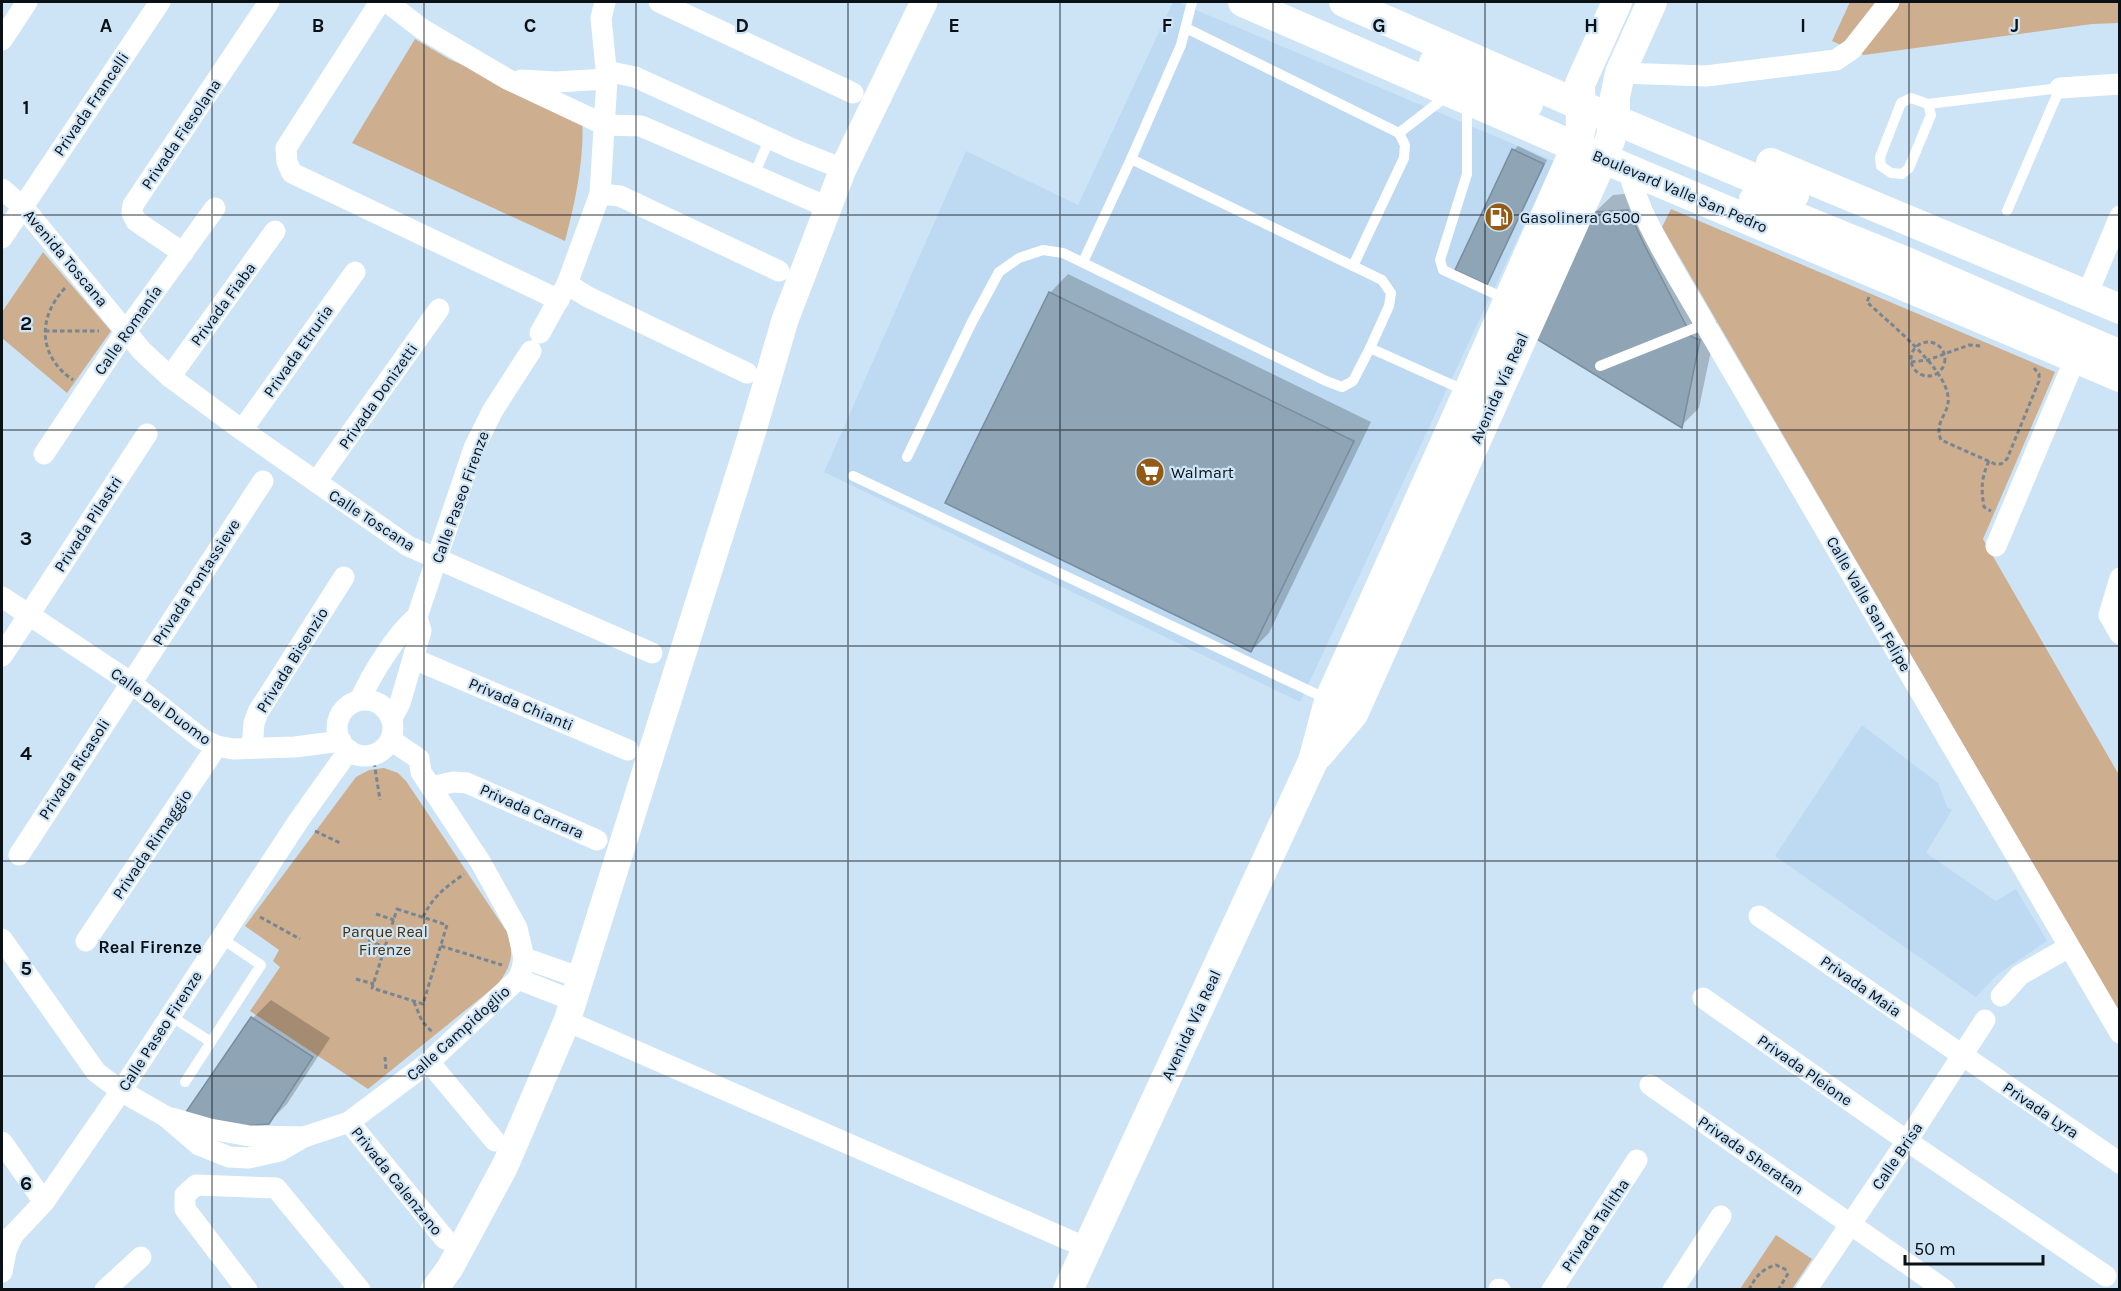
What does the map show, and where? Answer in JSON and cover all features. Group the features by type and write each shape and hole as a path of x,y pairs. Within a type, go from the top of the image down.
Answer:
{"main road":[{"name":"Boulevard Valle San Pedro","path":"1243,2 1459,97 1601,122"},
{"name":"Boulevard Valle San Pedro","path":"1294,2 1601,122 1907,260 2120,335"},
{"name":"Boulevard Valle San Pedro","path":"1344,2 1601,122 2120,355"},
{"name":"Boulevard Valle San Pedro","path":"1388,2 1601,122"},
{"name":"Avenida Vía Real","path":"1481,397 1509,300 1601,122 1617,2"},
{"name":"Avenida Vía Real","path":"1068,1290 1313,761 1341,707 1481,397 1652,2"},
{"name":"Boulevard Valle San Pedro","path":"1907,260 2087,296 2120,309"},
{"name":"Boulevard Valle San Pedro","path":"1907,260 2075,359 2120,377"}],"street":[{"path":"2,40 27,2"},
{"name":"Privada Francelli","path":"2,238 160,2"},
{"name":"Privada Fiesolana","path":"183,253 136,221 132,213 133,205 269,2"},
{"path":"380,2 286,148 287,162 292,173 563,292 588,297 747,374"},
{"path":"387,2 422,29 507,79 605,125 641,126 828,207"},
{"name":"Calle Paseo Firenze","path":"360,700 366,685 406,626 417,617 474,448 493,410 536,342 563,292 600,194 606,75 601,18 605,2"},
{"path":"659,2 853,93"},
{"path":"434,1290 450,1268 505,1166 574,1000 753,430 785,320 843,170 924,2"},
{"path":"1601,122 1706,76 1836,60 1852,50 1889,2"},
{"path":"507,79 556,82 606,75 635,77 843,170"},
{"path":"2060,88 2120,84"},
{"name":"Calle Valle San Felipe","path":"1601,122 1657,237 1705,324 2120,1033"},
{"name":"Avenida Toscana","path":"2,189 23,207 79,274 123,336"},
{"path":"600,194 620,196 779,271"},
{"name":"Calle Romanía","path":"44,454 123,336 215,208"},
{"path":"2087,296 2120,216"},
{"name":"Privada Fiaba","path":"170,377 275,231"},
{"name":"Privada Etruria","path":"242,430 355,272"},
{"name":"Privada Donizetti","path":"316,482 439,309"},
{"name":"Calle Toscana","path":"123,336 170,377 408,546 652,653"},
{"path":"1996,546 2075,359"},
{"name":"Privada Pilastri","path":"2,656 147,434"},
{"name":"Privada Pontassieve","path":"130,682 263,481"},
{"name":"Privada Bisenzio","path":"252,748 254,723 258,712 344,577"},
{"path":"2119,579 2109,615 2120,634"},
{"name":"Calle Del Duomo","path":"2,597 130,682 202,739 217,746 252,748 345,746"},
{"name":"Calle Paseo Firenze","path":"392,718 400,703 421,631 417,617"},
{"name":"Privada Chianti","path":"414,659 628,750"},
{"name":"Privada Ricasoli","path":"19,855 130,682"},
{"path":"383,748 392,718 385,707 373,700 360,700 348,705 340,716 337,728 345,746 360,755 383,748 419,759 426,780 481,863 517,928 521,969"},
{"name":"Privada Rimaggio","path":"86,941 217,746"},
{"name":"Calle Paseo Firenze","path":"7,1239 44,1202 121,1091 345,746"},
{"name":"Privada Carrara","path":"426,780 467,783 597,840"},
{"name":"Privada Maia","path":"1759,916 1963,1056"},
{"name":"Calle Campidoglio","path":"2,939 96,1072 121,1091 165,1116 199,1144 238,1157 280,1151 304,1137 349,1122 429,1062 521,969 574,1000 1088,1248"},
{"path":"2001,996 2020,975 2069,947"},
{"name":"Privada Pleione","path":"1703,998 1907,1141 2106,1276"},
{"name":"Calle Brisa","path":"1806,1290 1986,1020"},
{"name":"Privada Lyra","path":"1963,1056 2120,1163"},
{"path":"429,1062 495,1141"},
{"name":"Privada Sheratan","path":"1650,1085 1946,1290"},
{"name":"Calle Campidoglio","path":"165,1116 210,1129 250,1136 304,1137"},
{"name":"Privada Calenzano","path":"349,1122 445,1239"},
{"path":"225,1187 250,1136"},
{"path":"2,1142 44,1202"},
{"name":"Privada Talitha","path":"1552,1290 1637,1160"},
{"path":"247,1290 185,1209 185,1195 196,1185 276,1188 360,1290"},
{"path":"1673,1290 1721,1216"},
{"path":"2,1272 7,1239"},
{"path":"105,1290 141,1257"}],"lane":[{"path":"1083,262 1181,45 1192,2"},
{"path":"1186,28 1399,133 1405,145 1404,158 1353,266"},
{"path":"1928,104 1931,115 1909,168 1902,174 1891,173 1881,166 1880,158 1900,103 1911,98 1928,104 2060,88"},
{"path":"2007,212 2060,88"},
{"path":"1399,133 1459,97 1467,174 1440,260 1443,270 1509,300"},
{"path":"754,175 770,138"},
{"path":"907,458 972,322 999,272 1019,258 1043,250 1063,253 1083,262 1326,381 1342,387 1353,381 1389,306 1391,293 1382,279 1131,159"},
{"path":"1600,366 1705,324"},
{"path":"1370,348 1481,397"},
{"path":"854,476 1341,707"},
{"path":"185,1082 261,965 221,938"},
{"path":"169,1015 211,1042"}],"path":[{"path":"1907,260 1867,302 1928,360 1945,384 1949,398 1938,426 1941,440 2001,464 2007,459 2039,381 2039,374 2033,368"},
{"path":"79,274 61,292 47,319 45,331 47,349 54,363 63,374 87,389"},
{"path":"45,331 111,331 123,336"},
{"path":"1922,343 1934,343 1944,354 1944,366 1932,376 1916,372 1911,362 1911,356 1922,343"},
{"path":"1911,362 1928,360 1969,345 1983,346"},
{"path":"1989,461 1981,488 1984,507 2007,520"},
{"path":"380,800 383,748"},
{"path":"314,830 342,844"},
{"path":"423,917 431,901 442,890 481,863"},
{"path":"242,907 300,939"},
{"path":"397,909 423,917 447,925 423,1004 372,988 397,909"},
{"path":"376,914 394,920"},
{"path":"368,941 385,946"},
{"path":"441,946 521,969"},
{"path":"356,979 374,984"},
{"path":"414,1002 422,1021 445,1047"},
{"path":"1749,1290 1755,1277 1767,1267 1776,1264 1789,1271"}],"shaded area":[{"path":"1173,2 1554,161 1300,702 824,472 966,151 1078,205"},
{"path":"1862,725 1938,783 1947,807 1952,810 1926,853 1996,901 2016,889 2047,941 1998,974 1976,997 1775,856"}],"green space":[{"path":"1850,2 2119,2 2119,23 2092,24 1864,55 1832,41"},
{"path":"415,39 449,59 582,119 581,164 565,241 352,143"},
{"path":"1671,209 2055,372 1983,539 2119,775 2119,1012 1662,227"},
{"path":"43,252 111,331 67,393 2,338 2,312"},
{"name":"Parque Real Firenze","path":"384,768 398,773 406,781 507,932 511,953 509,965 498,984 368,1089 250,1011 280,967 273,961 279,950 245,926 356,777 369,770"},
{"path":"1776,1235 1812,1259 1792,1289 1740,1289"}],"building":[{"name":"Gasolinera G500","path":"1512,149 1544,164 1487,285 1455,270"},
{"path":"1628,210 1692,337 1700,340 1682,428 1535,338 1593,212"},
{"name":"Walmart","path":"1049,292 1354,441 1251,652 945,503"},
{"path":"251,1017 313,1057 269,1124 232,1127 186,1112"}],"place":[{"name":"Gasolinera G500","path":"1499,217"},
{"name":"Walmart","path":"1150,472"}],"district":[{"name":"Real Firenze","path":"150,947"}]}
